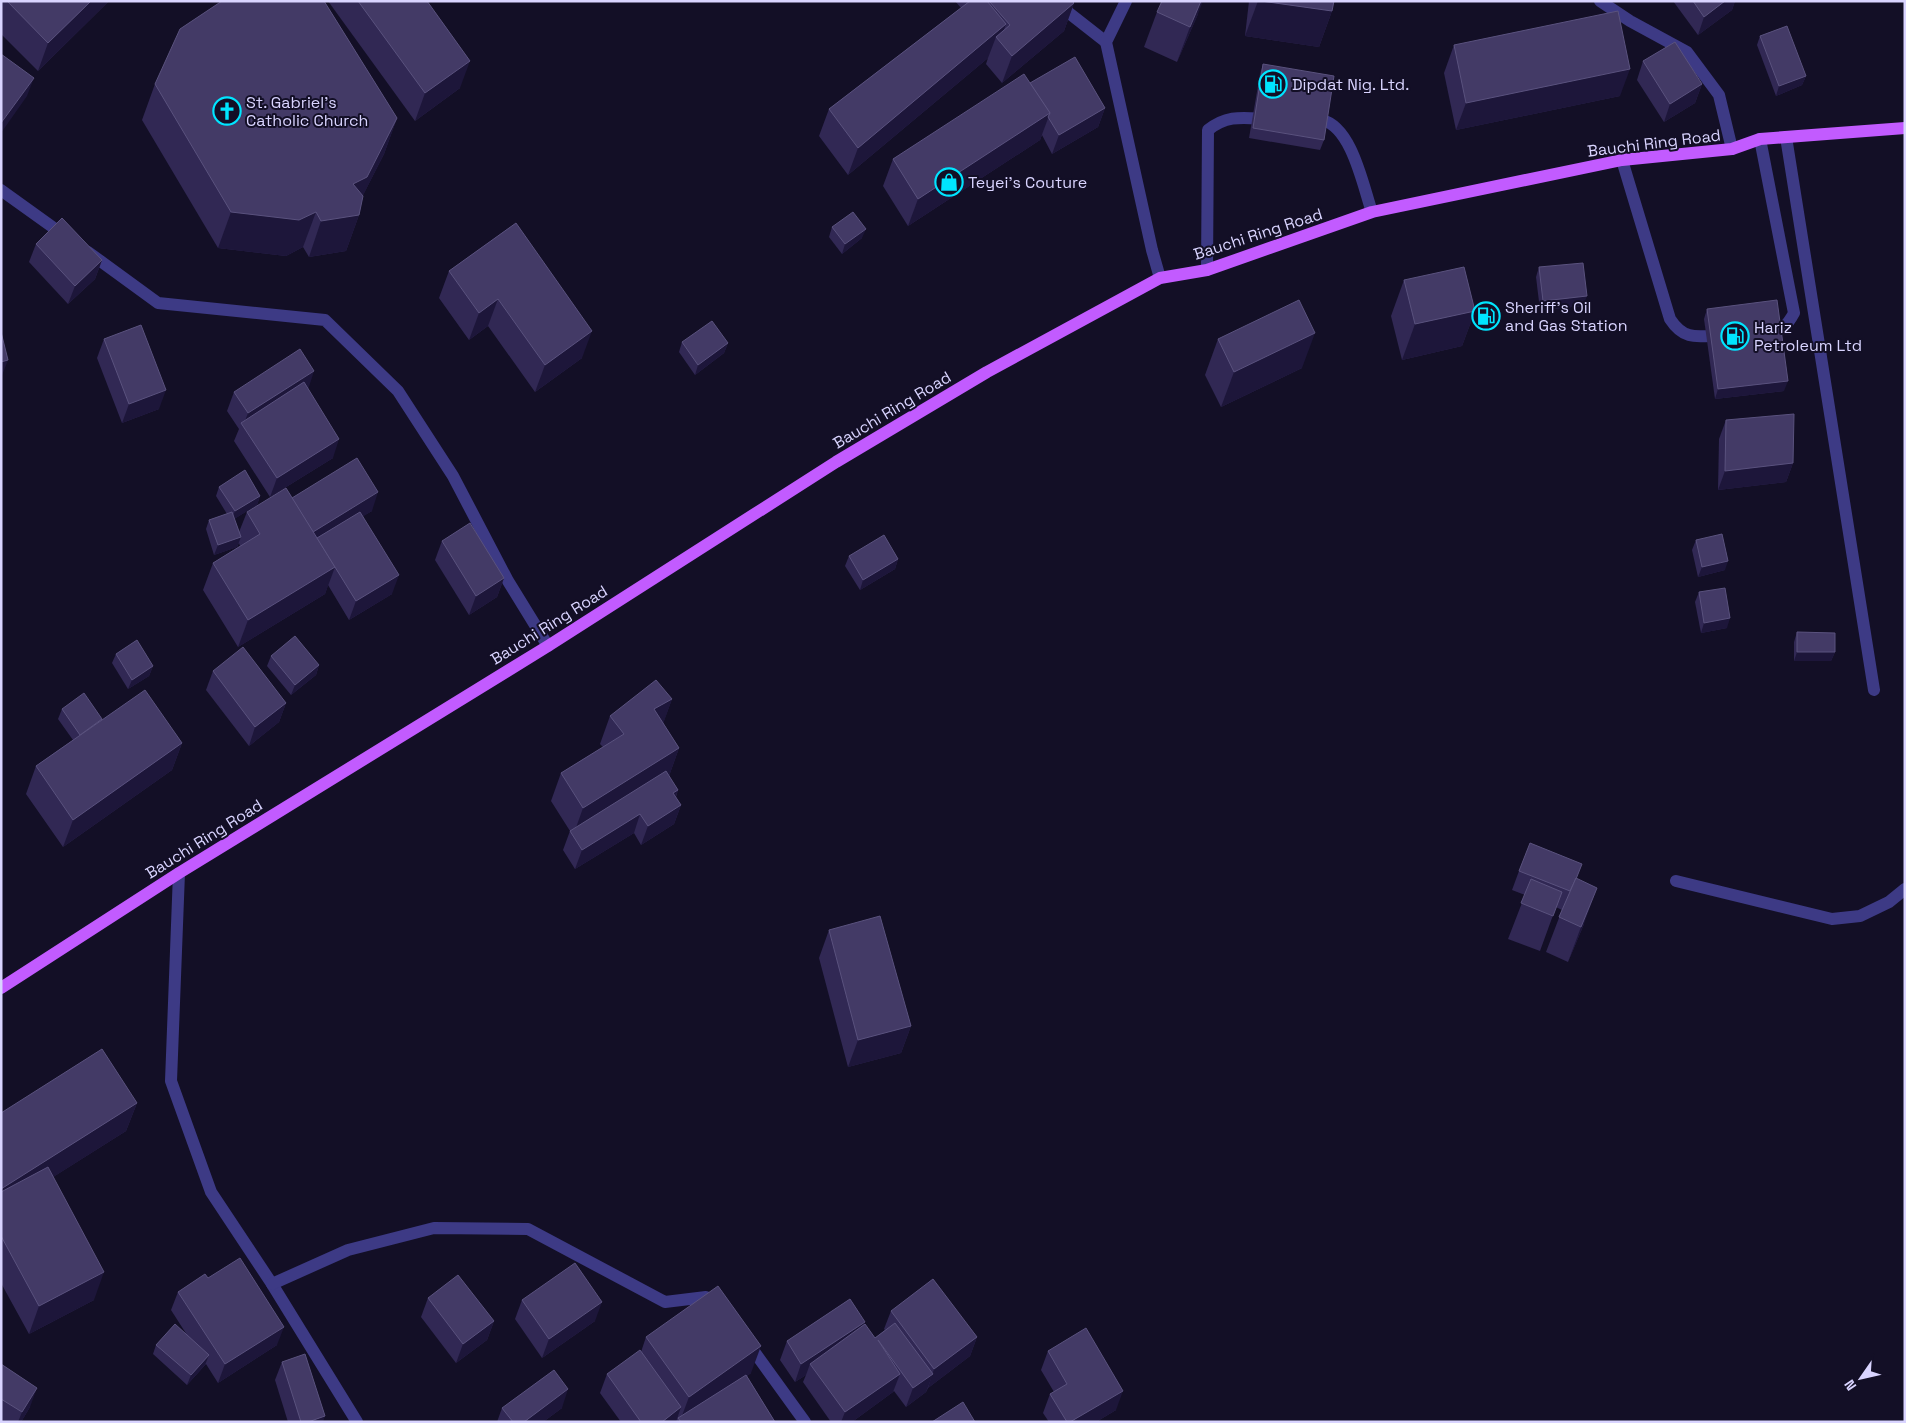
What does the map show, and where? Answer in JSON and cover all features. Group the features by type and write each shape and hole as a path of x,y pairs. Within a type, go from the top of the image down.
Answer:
{"main road":[{"name":"Bauchi Ring Road","path":"1,988 179,873 548,646 836,462 987,372 1160,278 1207,270 1372,212 1622,160 1732,150 1760,139 1905,128"}],"street":[{"path":"1058,1 1069,13 1106,42"},
{"path":"1126,1 1106,42 1152,250 1160,278"},
{"path":"1600,1 1630,21 1687,52 1719,95 1732,150"},
{"path":"1207,270 1208,130 1219,122 1234,117 1323,120 1338,129 1348,143 1372,212"},
{"path":"1786,137 1874,690"},
{"path":"1754,334 1772,333 1787,326 1794,314 1760,139"},
{"path":"1622,160 1670,319 1677,330 1690,336 1735,334"},
{"path":"1,190 158,303 325,320 398,391 453,476 508,580 548,646"},
{"path":"179,873 171,1081 212,1192 272,1284 357,1422"},
{"path":"1676,881 1832,919 1860,916 1889,902 1905,889"},
{"path":"272,1284 348,1250 434,1228 528,1229 665,1302 706,1297 725,1314"},
{"path":"742,1334 805,1422"}],"building":[{"path":"7,1 91,1 48,43"},
{"path":"222,1 324,1 397,118 367,177 353,184 363,196 359,215 321,221 316,212 299,220 231,212 155,84 180,29"},
{"path":"358,1 427,1 470,61 425,93"},
{"path":"970,1 987,1 1006,24 858,148 829,109"},
{"path":"989,1 1072,1 1074,3 1012,56 996,37 1010,25"},
{"path":"1162,1 1201,1 1190,27 1157,12"},
{"path":"1261,1 1334,1 1332,11"},
{"path":"1693,1 1725,1 1704,17"},
{"path":"1618,11 1630,69 1466,103 1454,45"},
{"path":"1787,26 1806,76 1779,86 1760,36"},
{"path":"1675,42 1702,84 1670,104 1643,61"},
{"path":"1,54 34,78 1,123"},
{"path":"1075,57 1105,108 1059,135 1048,117 1050,113 1030,83"},
{"path":"1263,64 1334,76 1324,140 1253,128"},
{"path":"1024,74 1050,113 918,199 893,159"},
{"path":"853,212 866,229 845,244 832,227"},
{"path":"62,218 102,260 75,286 36,244"},
{"path":"516,223 592,331 545,365 498,299 479,313 449,271"},
{"path":"1583,263 1587,296 1543,301 1539,267"},
{"path":"1464,267 1475,311 1415,324 1404,280"},
{"path":"1299,300 1315,333 1234,372 1218,339"},
{"path":"1777,300 1788,381 1718,389 1707,309"},
{"path":"712,321 728,343 698,365 682,342"},
{"path":"141,325 166,390 129,404 104,339"},
{"path":"1,332 8,360 1,362"},
{"path":"300,349 314,371 248,413 234,392"},
{"path":"304,382 339,439 277,478 241,423"},
{"path":"1794,414 1793,463 1725,471 1726,420"},
{"path":"357,458 378,492 313,532 292,498"},
{"path":"245,470 260,496 235,511 219,487"},
{"path":"286,488 335,567 248,620 213,563 260,534 247,512"},
{"path":"232,512 241,537 218,545 209,520"},
{"path":"360,512 399,575 356,601 317,538"},
{"path":"470,523 504,578 476,596 442,541"},
{"path":"1722,534 1728,561 1702,567 1696,540"},
{"path":"884,535 898,559 863,580 849,556"},
{"path":"1725,588 1730,618 1704,623 1699,592"},
{"path":"1797,632 1835,633 1835,652 1797,652"},
{"path":"295,636 319,665 295,685 271,656"},
{"path":"137,640 153,666 132,680 116,654"},
{"path":"243,647 286,703 255,727 213,671"},
{"path":"656,680 672,699 654,709 679,748 583,808 561,773 624,734 610,716"},
{"path":"145,690 182,743 73,820 36,766"},
{"path":"84,693 102,719 80,735 62,709"},
{"path":"666,771 678,790 673,793 681,805 648,826 640,814 582,850 570,831"},
{"path":"1530,843 1582,864 1570,891 1519,871"},
{"path":"1576,878 1597,888 1581,927 1559,917"},
{"path":"1531,879 1562,892 1553,916 1521,903"},
{"path":"880,916 911,1026 858,1040 829,930"},
{"path":"102,1049 137,1103 1,1189 1,1113"},
{"path":"48,1167 104,1272 39,1306 1,1236 1,1192"},
{"path":"240,1258 284,1327 225,1364 178,1292 205,1274 208,1278"},
{"path":"575,1263 602,1302 549,1339 522,1300"},
{"path":"458,1275 494,1321 463,1344 428,1298"},
{"path":"933,1279 977,1337 934,1369 891,1311"},
{"path":"718,1286 761,1346 689,1397 646,1337"},
{"path":"850,1299 865,1322 801,1364 787,1341"},
{"path":"895,1323 933,1374 913,1388 878,1340 900,1374 845,1412 810,1364 865,1324 875,1338"},
{"path":"175,1324 209,1355 191,1375 156,1345"},
{"path":"1086,1328 1123,1391 1067,1422 1050,1394 1067,1384 1048,1351"},
{"path":"640,1350 681,1407 662,1422 641,1422 607,1374"},
{"path":"305,1354 325,1416 308,1422 301,1422 282,1362"},
{"path":"1,1364 37,1388 22,1412 1,1399"},
{"path":"554,1370 568,1389 524,1422 513,1422 502,1408"},
{"path":"746,1375 775,1422 681,1422 678,1418"},
{"path":"963,1402 975,1422 932,1422"}],"place":[{"name":"Dipdat Nig. Ltd.","path":"1273,84"},
{"name":"St. Gabriel's Catholic Church","path":"227,111"},
{"name":"Teyei's Couture","path":"949,182"},
{"name":"Sheriff's Oil and Gas Station","path":"1486,316"},
{"name":"Hariz Petroleum Ltd","path":"1735,336"}]}
